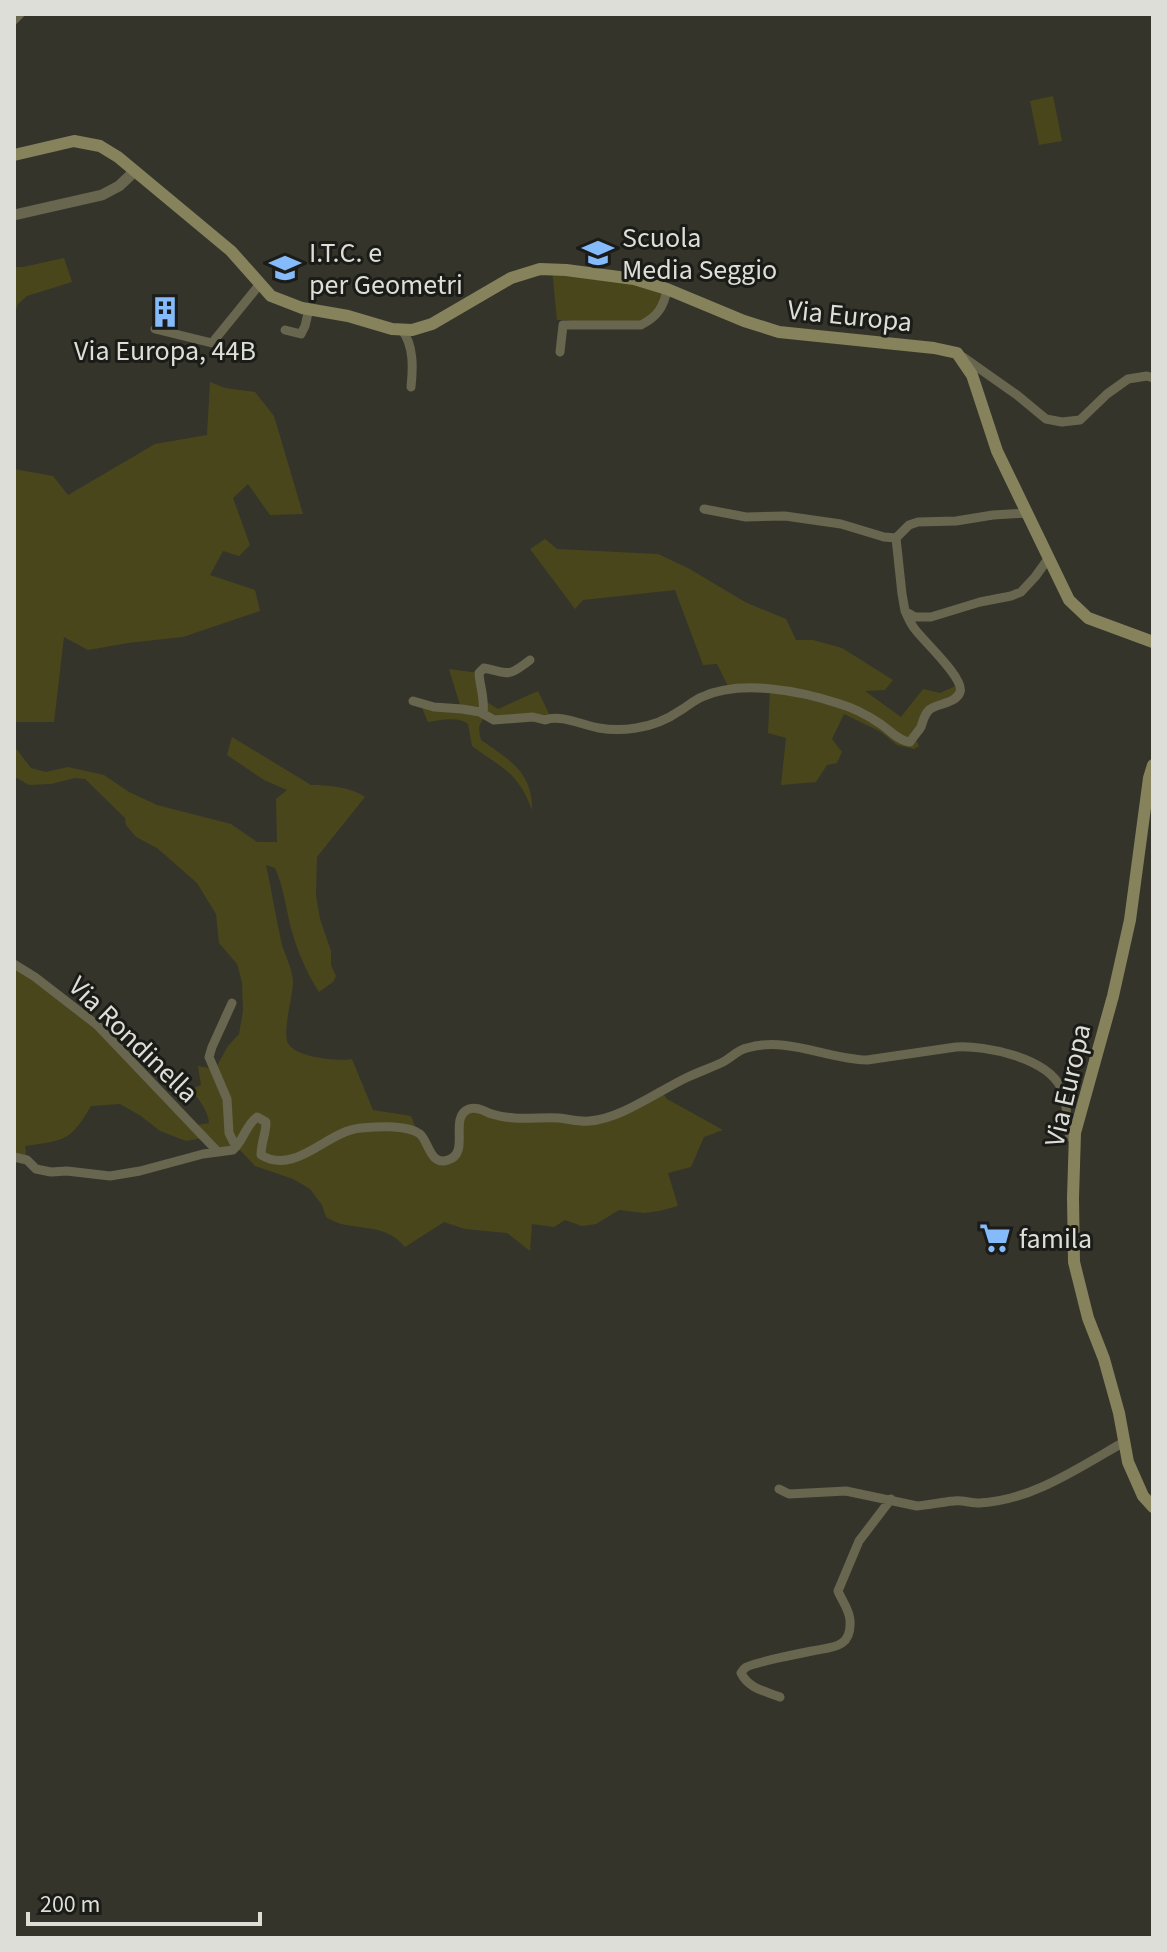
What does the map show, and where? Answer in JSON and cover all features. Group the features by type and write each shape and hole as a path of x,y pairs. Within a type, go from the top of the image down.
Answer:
{"main road":[{"name":"Via Europa","path":"14,155 74,141 100,146 231,251 271,296 309,309 392,329 412,330 432,324 511,278 540,269 634,279 779,332 957,353"},
{"path":"957,353 972,375 997,451 1069,600 1088,618 1153,642"},
{"name":"Via Europa","path":"1153,765 1149,778 1147,841 1113,996 1075,1139 1074,1262 1088,1318 1104,1359 1119,1413 1128,1462 1143,1496 1153,1507"}],"street":[{"path":"14,20 20,14"},
{"path":"14,215 102,195 119,186 135,171"},
{"path":"155,329 212,343 260,284"},
{"path":"560,352 563,325 641,325 660,311 667,289"},
{"path":"285,330 301,334 309,309"},
{"path":"402,330 409,339 413,373 411,387"},
{"path":"957,353 1046,419 1062,422 1080,420 1128,379 1153,378"},
{"path":"704,509 746,517 785,516 841,524 896,538 909,525 918,522 1027,513"},
{"path":"413,701 434,707 462,709 494,720 551,718 602,728 635,728 669,717 706,695 738,688 763,689 794,692 841,704 859,711 903,741 910,742 929,710 951,701 961,690 953,672 914,629 905,611 896,538"},
{"path":"905,611 915,617 931,617 1011,596 1021,592 1048,559"},
{"path":"483,714 485,701 479,673 484,668 505,674 514,672 530,660"},
{"name":"Via Rondinella","path":"14,964 97,1025 218,1152"},
{"path":"232,1003 209,1057 227,1099 229,1133 236,1147"},
{"path":"14,1157 27,1160 36,1169 51,1172 110,1176 140,1171 177,1159 233,1150 249,1123 257,1117 266,1122 260,1143 261,1155 269,1160 292,1159 349,1129 378,1126 417,1131 433,1157 450,1160 458,1151 461,1118 473,1108 505,1117 587,1122 601,1119 618,1115 743,1049 760,1045 801,1048 867,1060 970,1046 1014,1056 1044,1069 1060,1086 1067,1106 1067,1127 1070,1137 1075,1139"},
{"path":"779,1489 789,1494 846,1491 917,1506 964,1500 977,1503 1029,1492 1124,1442"},
{"path":"780,1697 752,1687 741,1673 756,1663 831,1649 842,1643 848,1634 850,1621 838,1591 841,1581 859,1541 891,1499"}],"shaded area":[{"path":"1053,96 1062,141 1039,145 1030,101"},
{"path":"64,258 72,282 27,296 18,304 14,316 14,267"},
{"path":"552,270 667,289 651,320 570,325 569,320 557,320"},
{"path":"210,382 225,388 255,392 274,416 303,514 270,515 248,484 233,498 250,545 239,556 223,551 210,575 255,590 260,611 183,637 88,650 64,637 54,722 14,722 14,469 53,476 68,495 155,444 207,435"},
{"path":"545,539 557,549 658,554 688,568 745,602 786,619 796,640 813,640 842,648 893,680 885,690 865,691 901,717 923,689 940,693 960,684 961,690 940,702 914,736 919,746 914,749 897,745 881,732 844,714 832,739 842,752 837,763 827,765 816,782 781,785 786,738 768,733 770,690 730,690 717,664 703,665 675,590 583,600 575,609 530,549"},
{"path":"449,669 479,673 485,701 498,709 538,691 551,718 486,716 479,730 481,740 509,760 523,776 532,810 515,779 472,746 468,724 454,719 428,722 420,703 461,708"},
{"path":"232,737 311,785 346,789 365,797 317,857 316,895 336,976 319,992 295,942 275,868 266,865 282,945 292,976 286,1038 292,1048 317,1057 352,1059 373,1110 411,1116 433,1157 455,1156 466,1111 587,1122 661,1091 667,1099 723,1130 704,1137 691,1167 668,1173 678,1206 644,1213 619,1210 596,1224 582,1226 565,1220 554,1227 532,1224 530,1251 507,1233 465,1229 444,1222 405,1247 386,1233 346,1225 326,1217 322,1205 310,1189 293,1179 255,1166 237,1147 218,1152 203,1138 186,1141 160,1131 120,1104 91,1106 77,1127 65,1137 25,1146 27,1160 14,1157 14,964 97,1025 192,1126 209,1123 205,1109 191,1089 201,1085 198,1066 215,1069 239,1034 243,1011 242,982 237,964 219,943 216,914 197,883 157,848 136,837 126,825 125,818 85,779 29,785 15,777 14,746 31,768 46,772 68,767 104,775 129,792 157,805 231,824 257,842 277,842 276,799 287,790 264,780 227,755"}],"place":[{"name":"Scuola Media Seggio","path":"598,253"},
{"name":"I.T.C. e per Geometri","path":"285,268"},
{"name":"Via Europa, 44B","path":"165,312"},
{"name":"famila","path":"995,1238"}]}
